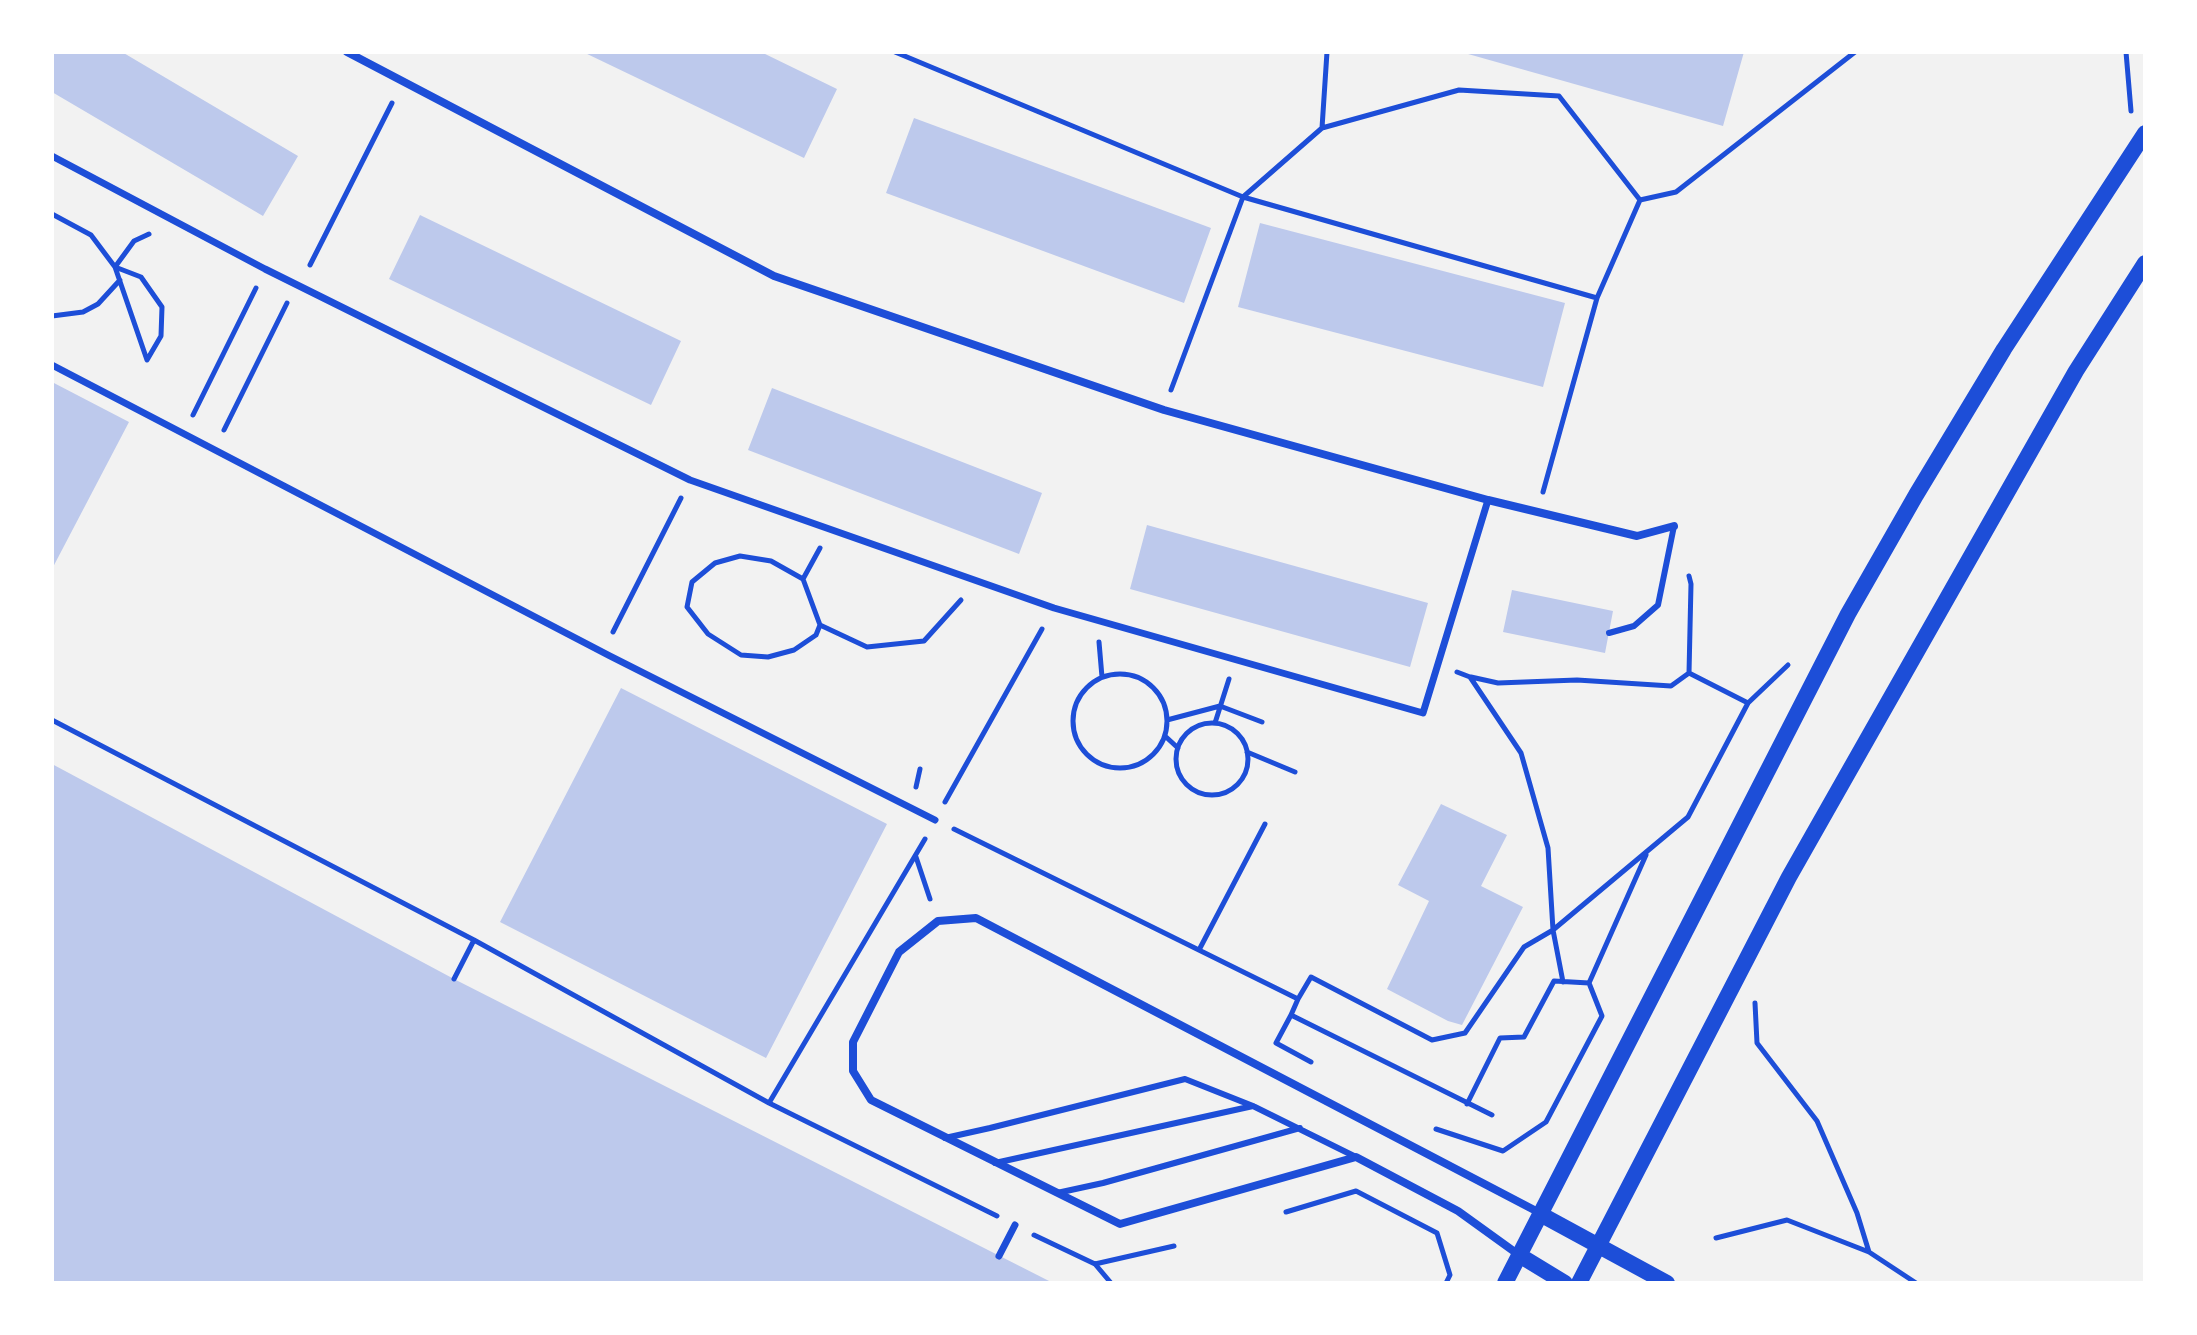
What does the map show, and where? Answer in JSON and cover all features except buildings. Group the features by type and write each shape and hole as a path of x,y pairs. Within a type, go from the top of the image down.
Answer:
{"main road":[{"path":"1505,1283 1848,614 1916,495 2138,127"},
{"path":"1579,1283 1783,887 2076,371 2145,263"},
{"path":"1540,1214 1667,1283"},
{"path":"1519,1255 1565,1283"}],"street":[{"path":"347,52 774,276 1164,410 1488,500 1637,536 1674,526"},
{"path":"52,156 265,269 690,480 1054,608 1423,713 1488,500"},
{"path":"52,365 610,656 935,820"},
{"path":"1519,1255 1458,1211 1356,1157 1120,1224 871,1100 853,1071 853,1042 899,952 938,921 976,918 1540,1214"},
{"path":"999,1256 1015,1225"}],"lane":[{"path":"1609,633 1634,626 1658,605 1674,526"},
{"path":"945,1138 1185,1079 1253,1106 1356,1157"},
{"path":"995,1163 1253,1106"},
{"path":"1057,1193 1300,1128"}],"path":[{"path":"895,52 1243,197 1597,298"},
{"path":"1322,128 1327,52"},
{"path":"1640,200 1676,192 1855,52"},
{"path":"2126,52 2138,127"},
{"path":"1164,410 1243,197 1322,128 1459,90 1559,96 1640,200"},
{"path":"221,437 397,94"},
{"path":"1538,512 1597,298 1640,200"},
{"path":"52,214 91,235 115,267 147,360 161,336 162,307 141,277 115,267"},
{"path":"115,267 134,241 176,222"},
{"path":"191,420 265,269"},
{"path":"52,316 83,312 98,304 120,280"},
{"path":"607,644 690,480"},
{"path":"1674,526 1691,584 1689,673"},
{"path":"803,579 830,529"},
{"path":"740,556 771,561 803,579 820,625 816,635 794,650 768,657 741,655 708,634 687,607 692,582 715,563 740,556"},
{"path":"820,625 867,647 924,641 978,581"},
{"path":"935,820 1054,608"},
{"path":"1215,723 1236,659"},
{"path":"1298,999 1311,977 1432,1040 1465,1033 1524,947 1553,930 1688,817 1748,703 1792,661"},
{"path":"1438,664 1470,677 1498,683 1577,680 1671,686 1689,673"},
{"path":"1117,673 1132,675 1157,691 1167,720 1165,736 1158,750 1146,761 1115,769 1086,755 1077,742 1072,726 1073,711 1079,696 1089,684 1117,673"},
{"path":"1689,673 1748,703"},
{"path":"1470,677 1521,753 1548,848 1553,930 1563,982"},
{"path":"1167,720 1220,706 1262,722"},
{"path":"52,720 474,940 769,1103 1095,1264 1111,1283"},
{"path":"1215,723 1236,732 1243,741 1248,763 1238,784 1229,791 1205,794 1194,790 1179,772 1176,760 1178,748 1183,737 1192,729 1215,723"},
{"path":"1165,736 1178,748"},
{"path":"1247,752 1295,772"},
{"path":"1199,950 1265,824"},
{"path":"1431,1127 1503,1151 1546,1122 1602,1016 1589,983 1647,851"},
{"path":"454,979 474,940"},
{"path":"1467,1104 1500,1038 1524,1037 1554,981 1589,983"},
{"path":"1755,999 1757,1043 1817,1121 1857,1213 1869,1252"},
{"path":"1291,1015 1276,1043 1314,1064"},
{"path":"1286,1212 1356,1191 1437,1233 1450,1275 1446,1283"},
{"path":"1716,1238 1787,1220 1869,1252 1916,1283"},
{"path":"1095,1264 1174,1246"}]}
